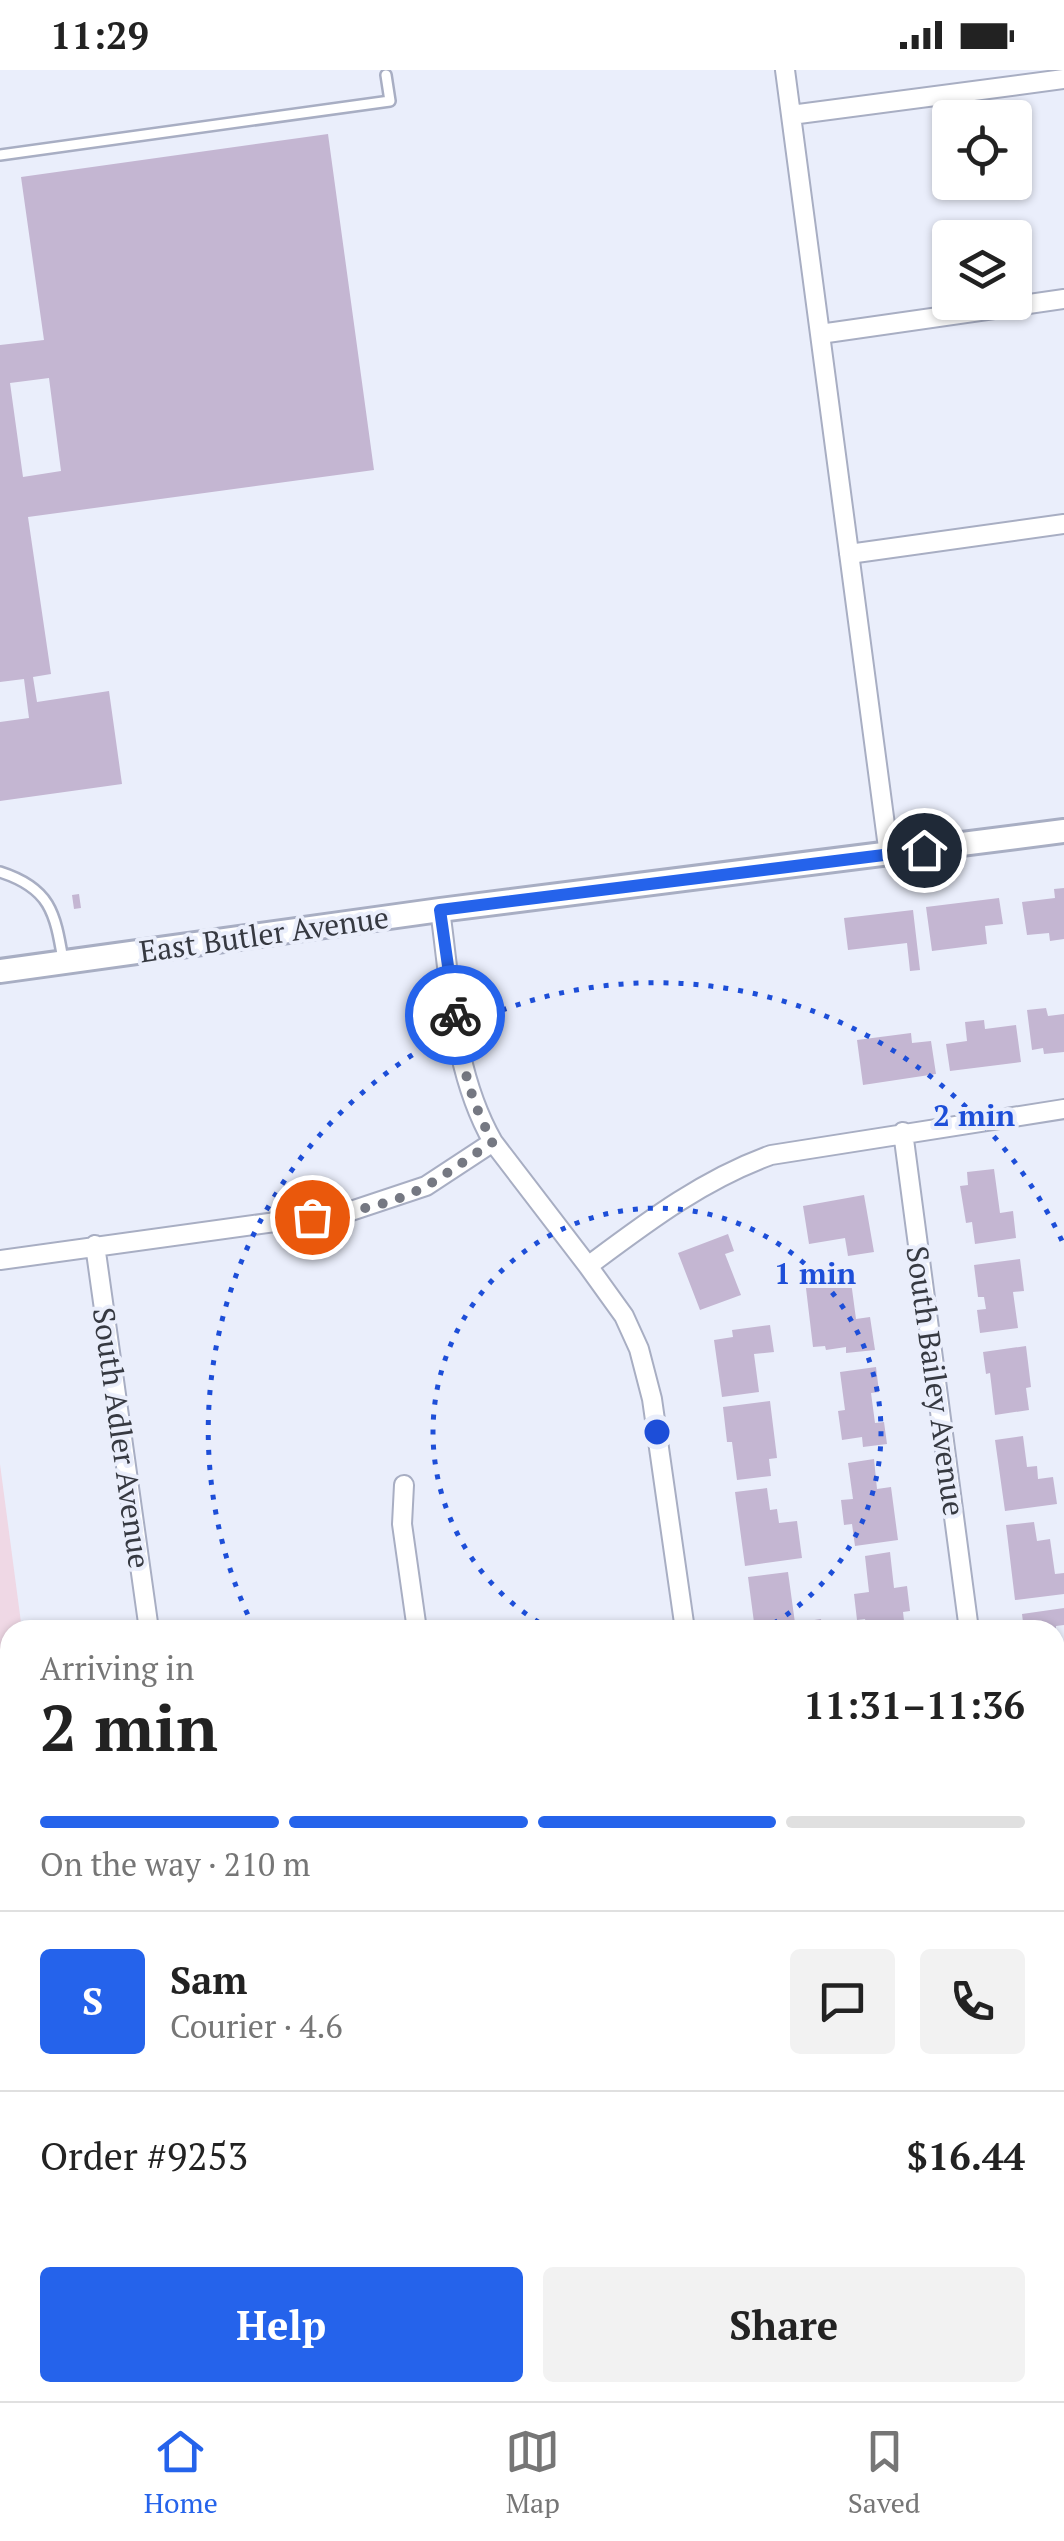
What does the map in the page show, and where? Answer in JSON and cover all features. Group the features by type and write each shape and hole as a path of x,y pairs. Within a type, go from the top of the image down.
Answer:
{"street":[{"path":"785,70 888,854"},
{"path":"792,115 1064,79"},
{"path":"820,334 1064,299"},
{"path":"849,554 1064,524"},
{"name":"East Butler Avenue","path":"0,972 440,910 1064,830"},
{"path":"440,910 461,1060 473,1102 493,1142 632,1330 647,1372 683,1620"},
{"path":"588,1266 668,1206 728,1172 791,1149 1064,1109"},
{"name":"South Bailey Avenue","path":"903,1132 968,1620"},
{"path":"0,1260 362,1208 426,1186 493,1142"},
{"name":"South Adler Avenue","path":"95,1245 148,1620"},
{"path":"404,1484 402,1524 416,1620"}],"lane":[{"path":"0,156 390,101 385,72"},
{"path":"0,872 30,886 50,904 63,963"}],"shaded area":[{"path":"0,1464 21,1620 0,1620"}],"building":[{"path":"328,134 374,470 28,517 51,674 33,677 37,702 109,691 122,784 0,801 0,722 29,718 24,679 0,682 0,345 44,340 21,177","holes":["49,378 61,471 23,477 10,383"]},
{"path":"1064,888 1064,939 1050,941 1049,933 1027,935 1022,902 1055,898 1054,889"},
{"path":"79,894 81,908 74,909 72,895"},
{"path":"999,898 1003,924 985,926 987,944 932,951 926,907"},
{"path":"913,910 920,970 910,971 907,943 848,950 844,918"},
{"path":"1046,1008 1048,1016 1064,1014 1064,1052 1044,1054 1043,1048 1032,1050 1027,1010"},
{"path":"984,1020 985,1029 1016,1025 1021,1062 950,1071 946,1044 967,1041 965,1022"},
{"path":"911,1033 912,1043 931,1041 936,1074 863,1085 857,1040"},
{"path":"994,1169 1000,1213 1013,1211 1016,1238 975,1244 972,1222 966,1223 960,1186 968,1185 967,1172"},
{"path":"864,1195 874,1252 848,1256 845,1238 809,1244 803,1206"},
{"path":"728,1234 734,1251 725,1254 741,1295 700,1310 678,1253"},
{"path":"1020,1259 1024,1291 1013,1292 1018,1328 980,1333 977,1310 986,1309 984,1297 978,1297 974,1265"},
{"path":"850,1274 856,1319 870,1317 875,1350 846,1353 846,1347 813,1347 805,1280"},
{"path":"770,1325 774,1352 754,1354 759,1392 722,1397 714,1340 733,1337 732,1330"},
{"path":"1026,1346 1031,1387 1026,1388 1029,1410 995,1415 983,1352"},
{"path":"876,1367 879,1392 871,1393 875,1423 884,1422 887,1444 863,1447 862,1437 842,1440 838,1411 845,1410 840,1372"},
{"path":"770,1401 777,1458 769,1459 771,1476 737,1480 723,1407"},
{"path":"1023,1436 1027,1467 1037,1466 1038,1479 1053,1477 1057,1504 1005,1511 995,1440"},
{"path":"874,1459 877,1489 891,1487 898,1540 855,1546 852,1524 844,1525 841,1500 853,1499 848,1463"},
{"path":"767,1488 770,1510 777,1509 779,1523 797,1521 802,1558 745,1566 735,1492"},
{"path":"1034,1522 1037,1541 1050,1539 1055,1574 1064,1573 1064,1594 1015,1600 1006,1525"},
{"path":"890,1552 894,1588 907,1586 910,1611 903,1612 904,1620 857,1620 854,1594 869,1592 865,1556"},
{"path":"788,1572 795,1620 754,1620 748,1577"},
{"path":"1064,1608 1064,1620 1023,1620 1022,1614"}],"way so far":[{"path":"312,1217 348,1212 404,1196 493,1142 466,1080 455,1015"}],"route":[{"path":"455,1015 440,910 924,850"}]}
